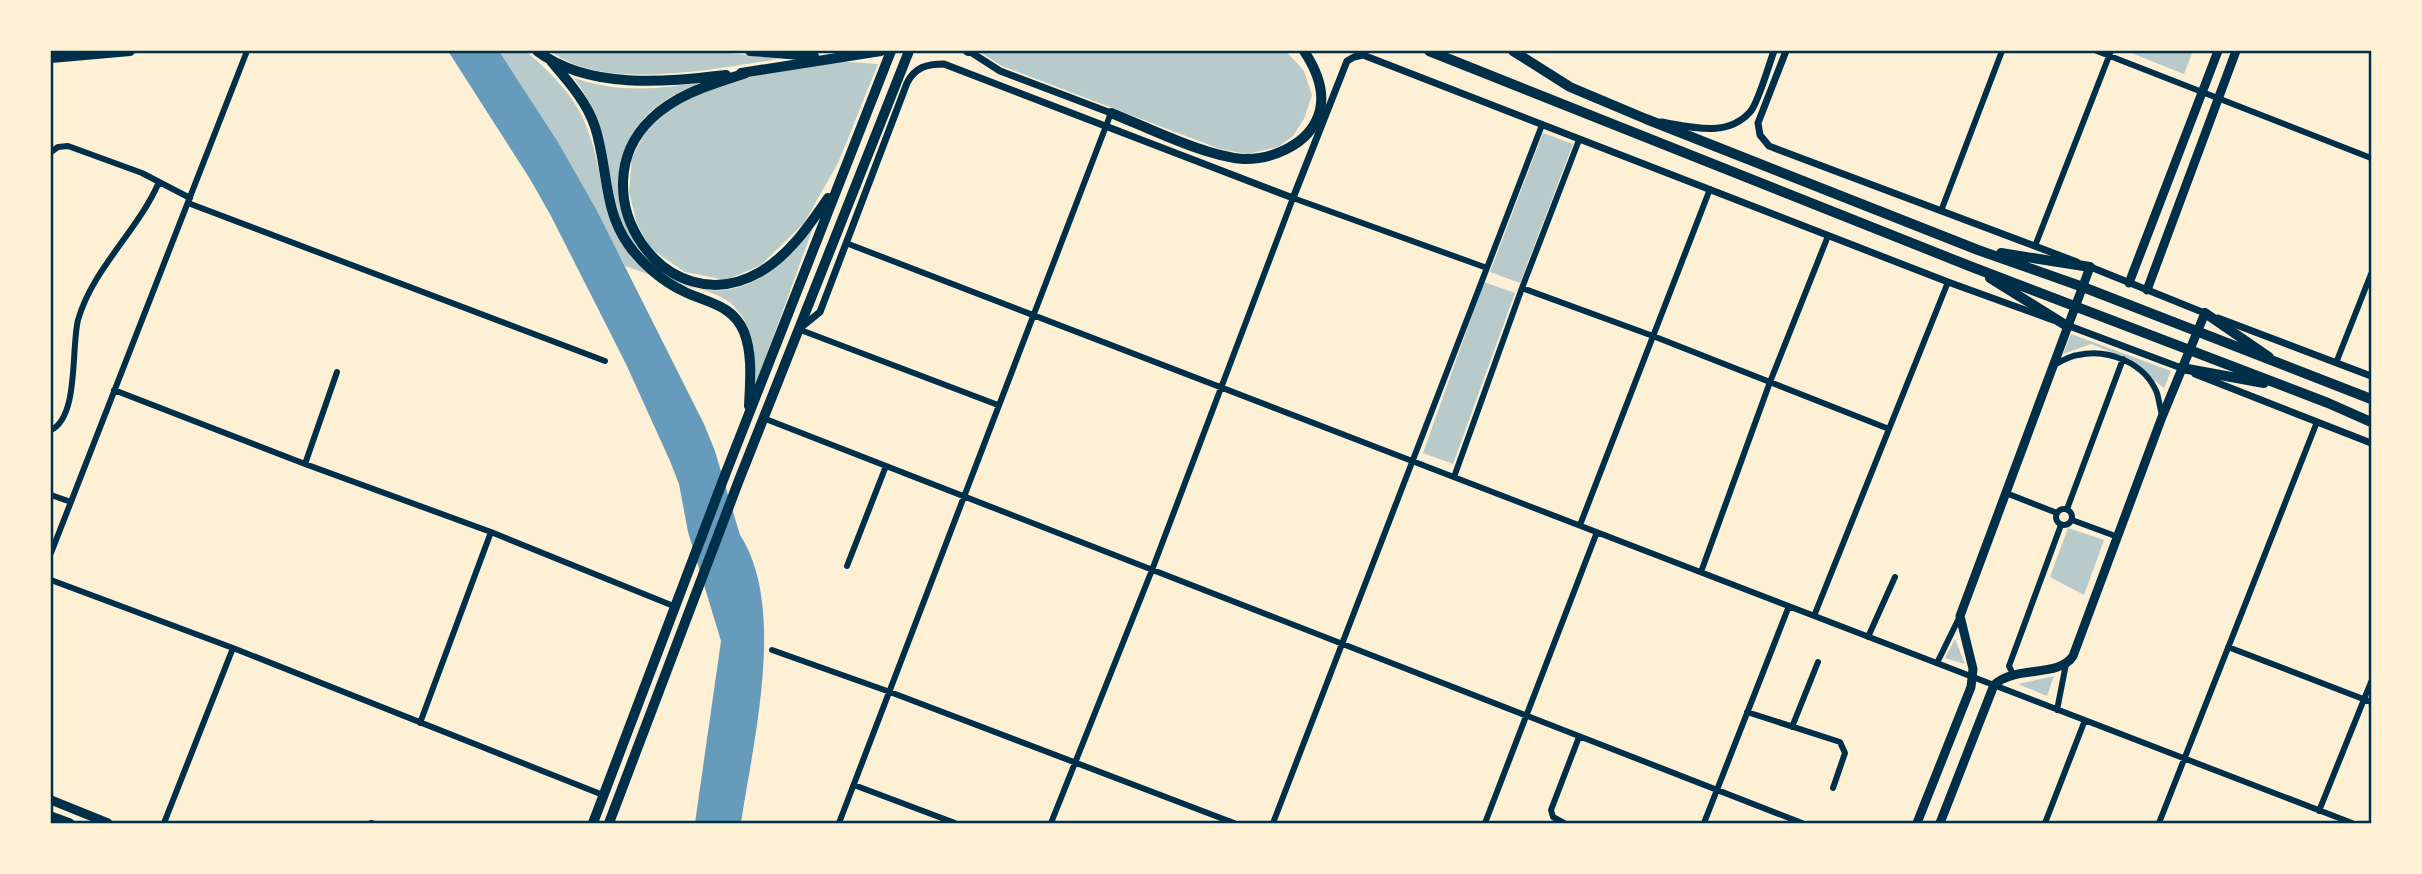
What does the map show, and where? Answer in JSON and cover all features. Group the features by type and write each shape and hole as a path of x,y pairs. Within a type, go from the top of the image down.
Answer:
{"main road":[{"path":"51,58 130,51"},
{"path":"537,51 551,61 589,112 598,139 610,207 627,243 659,275 683,291 715,302 738,320 746,338 749,356 749,414"},
{"path":"750,51 836,57"},
{"path":"551,61 596,76 647,81 746,73 881,51"},
{"path":"593,823 725,475 891,51"},
{"path":"609,823 738,480 909,51"},
{"path":"1111,113 1207,151 1243,159 1264,157 1283,151 1308,134 1320,111 1322,96 1318,76 1304,51"},
{"path":"1429,51 2370,422"},
{"path":"1513,51 1570,87 1646,120 2371,399"},
{"path":"2129,283 2218,51"},
{"path":"2147,290 2236,51"},
{"path":"746,73 682,96 652,118 635,141 626,161 624,194 629,222 643,246 658,261 694,282 715,285 737,282 760,272 789,249 839,181"},
{"path":"1917,823 1971,687 1973,669 1960,616 2090,267 1978,250"},
{"path":"1972,267 2067,326"},
{"path":"1940,823 1994,685 2013,674 2066,664 2074,656 2162,417 2205,313 2284,367"},
{"path":"2182,368 2286,387"},
{"path":"51,800 108,823"}],"street":[{"path":"51,553 247,51"},
{"path":"839,823 1111,113 1000,71 968,51"},
{"path":"1646,120 1708,129 1734,124 1752,111 1774,51"},
{"path":"1786,51 1758,122 1760,135 1769,146 2371,376"},
{"path":"1941,211 2002,51"},
{"path":"2097,51 2110,53 2218,99 2371,158"},
{"path":"2035,246 2110,53"},
{"path":"1051,823 1152,570 1343,70 1347,61 1354,57 1371,57 1579,140 1948,282 2182,368 2371,443"},
{"path":"798,329 820,313 912,73 922,66 944,64 1293,198 1487,268"},
{"path":"1273,823 1542,125"},
{"path":"1454,477 1579,140"},
{"path":"51,152 58,147 68,146 142,173 189,200 605,360"},
{"path":"51,430 68,410 76,330 87,297 140,218 159,182"},
{"path":"1580,525 1710,189"},
{"path":"1701,572 1770,382 1828,236"},
{"path":"846,243 2352,823"},
{"path":"2336,363 2371,274"},
{"path":"1814,616 1948,282"},
{"path":"1522,288 1653,336 1889,429"},
{"path":"798,329 998,405"},
{"path":"2052,366 2074,355 2088,353 2123,359 2143,373 2152,385 2157,393 2162,417"},
{"path":"2067,509 2123,359"},
{"path":"305,464 337,372"},
{"path":"114,390 491,532 676,607"},
{"path":"763,418 1802,823"},
{"path":"2159,823 2317,422"},
{"path":"847,566 886,466"},
{"path":"2006,494 2057,513"},
{"path":"51,495 71,502"},
{"path":"2061,525 2056,519 2057,513 2067,509"},
{"path":"2067,509 2072,520"},
{"path":"2072,520 2118,537"},
{"path":"2061,525 2072,520"},
{"path":"2013,674 2010,666 2061,525"},
{"path":"420,723 491,532"},
{"path":"1485,823 1597,532"},
{"path":"1868,637 1895,577"},
{"path":"51,580 233,648 603,795"},
{"path":"1704,823 1789,606"},
{"path":"1937,663 1960,616"},
{"path":"2228,646 2368,701"},
{"path":"164,823 233,648"},
{"path":"772,650 1234,823"},
{"path":"1792,727 1818,662"},
{"path":"2057,709 2066,664"},
{"path":"2319,811 2368,701 2371,682"},
{"path":"1747,712 1840,742 1845,753 1833,789"},
{"path":"2045,823 2085,720"},
{"path":"1564,823 1553,817 1551,810 1579,737"},
{"path":"854,785 955,823"}],"shaded area":[{"path":"499,51 532,51 529,54 565,90 582,116 591,139 611,220 633,257 653,276 625,266 558,142"},
{"path":"551,51 714,51 779,59 694,71 629,74 600,71 573,64"},
{"path":"1286,51 1304,71 1312,95 1304,119 1293,136 1278,147 1247,154 1220,149 1002,66 980,52"},
{"path":"2126,51 2193,51 2184,74"},
{"path":"834,61 878,64 838,163 804,223 761,265 726,280 685,272 651,249 637,224 629,192 632,158 648,127 682,96 740,79"},
{"path":"574,78 623,88 672,86 705,81 666,100 646,116 627,144 620,176 623,208 634,238 654,264 679,282 709,290 743,286 773,269 813,228 755,387 753,349 740,313 721,297 685,286 666,276 644,257 628,236 610,186 592,110"},
{"path":"1543,133 1573,144 1520,283 1490,272"},
{"path":"1484,282 1515,293 1453,464 1423,453"},
{"path":"2071,334 2171,371 2164,388 2126,358 2091,344 2063,354"},
{"path":"2068,528 2104,540 2084,595 2050,577"},
{"path":"1955,639 1965,664 1945,658"},
{"path":"2054,676 2047,696 2018,684"}],"water":[{"path":"448,51 499,51 558,142 597,211 715,451 740,535 754,565 762,599 763,676 741,823 695,823 721,641 688,532 679,484 626,364 551,216"}]}
